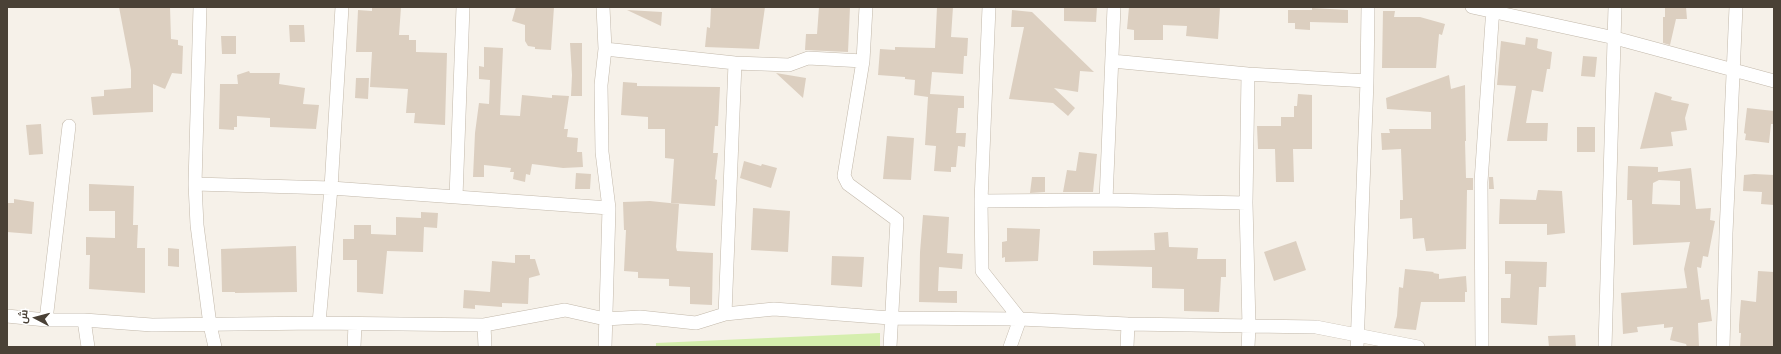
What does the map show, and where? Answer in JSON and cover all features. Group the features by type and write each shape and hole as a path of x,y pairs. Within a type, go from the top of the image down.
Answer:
{"street":[{"path":"200,7 195,184 197,225 210,325 215,347"},
{"path":"320,323 331,188 342,7"},
{"path":"456,197 463,7"},
{"path":"603,7 605,49 601,85 602,152 609,208 605,347"},
{"path":"866,7 863,61 844,176 848,184 897,220 890,318 890,347"},
{"path":"989,7 981,201 982,271 1020,319"},
{"path":"1106,200 1114,7"},
{"path":"1357,341 1367,81 1368,7"},
{"path":"1472,7 1493,10 1615,38 1774,81"},
{"path":"1604,347 1615,7"},
{"path":"1723,347 1726,233 1736,7"},
{"path":"1482,347 1482,182 1493,10"},
{"path":"605,49 734,63 789,66 808,58 863,61"},
{"path":"1112,61 1248,74 1367,81"},
{"path":"724,314 734,63"},
{"path":"1248,74 1246,203 1249,327 1248,347"},
{"path":"46,320 69,126"},
{"path":"195,184 331,188 609,208"},
{"path":"981,201 1106,200 1246,203"},
{"path":"7,316 46,320 84,320 152,325 320,323 484,325 565,310 605,319 640,318 696,323 724,314 774,309 890,318 1020,319 1128,324 1316,327 1357,341 1418,347"},
{"path":"1010,347 1020,319"},
{"path":"84,320 88,347"},
{"path":"354,347 355,324"},
{"path":"1127,347 1128,324"},
{"path":"484,325 485,347"}],"green space":[{"path":"880,333 880,347 656,347 656,343"}],"building":[{"path":"119,7 170,7 171,39 178,40 178,45 183,46 182,74 172,73 165,89 153,84 153,112 93,115 91,97 104,96 104,90 131,88 131,70"},
{"path":"372,7 401,7 399,35 409,35 409,40 416,40 416,52 447,53 445,125 414,123 415,113 406,113 408,89 370,87 372,52 356,52 358,10 372,11"},
{"path":"516,7 554,7 551,50 535,49 535,47 528,46 525,41 525,25 512,21"},
{"path":"711,7 765,7 759,49 705,47 707,27 710,28"},
{"path":"819,7 850,7 848,52 805,50 806,34 817,34"},
{"path":"937,7 953,7 951,37 968,38 967,56 964,56 963,74 932,72 930,94 964,96 964,108 958,108 956,133 966,133 965,147 958,146 956,167 951,167 951,172 934,171 936,146 925,145 928,97 914,95 915,80 905,79 905,77 878,75 880,49 895,50 895,47 935,48"},
{"path":"1064,7 1097,7 1096,22 1064,21"},
{"path":"1129,7 1220,7 1218,39 1186,36 1187,26 1163,25 1163,40 1134,40 1134,30 1127,29"},
{"path":"1665,7 1686,7 1687,19 1676,19 1670,45 1663,43 1663,17 1665,17"},
{"path":"1312,8 1348,10 1348,23 1310,22 1310,30 1295,29 1295,23 1288,23 1288,10 1312,10"},
{"path":"627,10 662,12 661,26"},
{"path":"1012,10 1032,12 1094,72 1080,71 1078,92 1054,88 1075,108 1068,116 1053,103 1009,99 1024,27 1011,27"},
{"path":"1383,11 1395,11 1394,17 1420,17 1445,24 1442,35 1439,34 1436,68 1382,68"},
{"path":"289,25 304,25 305,42 290,42"},
{"path":"221,36 236,36 236,54 222,54"},
{"path":"1526,37 1538,39 1537,48 1552,52 1550,69 1547,69 1543,92 1532,90 1526,123 1548,123 1547,141 1507,141 1516,86 1497,85 1501,41 1525,45"},
{"path":"570,43 582,43 582,96 571,96 572,75"},
{"path":"484,47 503,48 500,115 520,116 522,95 552,98 552,95 569,96 564,129 568,129 567,137 578,138 577,152 582,152 583,167 563,168 532,164 530,175 526,174 525,182 513,179 514,172 510,172 511,168 484,165 484,177 473,177 475,133 479,103 489,104 490,80 479,79 479,66 484,67"},
{"path":"1583,56 1597,57 1595,77 1581,76"},
{"path":"249,71 250,73 280,73 279,84 305,88 303,104 319,105 316,129 270,127 270,118 237,116 237,127 234,127 234,130 219,129 220,84 238,84 237,75"},
{"path":"776,73 806,78 803,98"},
{"path":"1449,75 1451,89 1465,85 1466,178 1473,178 1473,190 1467,190 1466,249 1426,251 1424,238 1413,239 1412,218 1400,219 1400,200 1403,200 1401,149 1382,150 1381,133 1390,133 1389,129 1431,129 1431,112 1387,109 1386,98"},
{"path":"356,78 369,78 368,99 355,98"},
{"path":"623,82 637,83 637,86 720,87 718,126 715,126 713,153 718,153 715,179 717,180 715,206 671,203 674,159 665,158 665,129 648,129 648,117 621,115"},
{"path":"1655,92 1672,97 1671,100 1689,104 1685,118 1687,130 1671,132 1673,146 1640,149"},
{"path":"1298,94 1312,95 1312,149 1293,149 1294,182 1276,182 1275,149 1258,149 1257,126 1281,126 1281,117 1294,117 1294,106 1297,106"},
{"path":"1747,108 1774,111 1774,124 1771,124 1769,143 1745,140 1746,134 1744,133"},
{"path":"41,124 43,154 29,155 26,125"},
{"path":"1577,127 1595,127 1595,152 1577,152"},
{"path":"887,136 914,138 911,180 883,179"},
{"path":"1079,152 1097,154 1093,192 1063,192 1067,170 1076,171"},
{"path":"744,161 761,166 762,164 777,168 771,188 740,178"},
{"path":"1628,166 1658,167 1658,172 1691,168 1696,209 1711,208 1710,220 1715,221 1708,257 1703,256 1701,268 1697,267 1701,300 1709,299 1712,321 1698,323 1699,347 1687,347 1686,344 1670,340 1673,327 1664,328 1664,324 1637,327 1638,332 1623,334 1621,293 1687,288 1684,269 1690,242 1633,245 1632,200 1627,200","holes":["1659,180 1680,181 1680,205 1652,204 1653,183"]},
{"path":"576,173 591,174 590,189 575,189"},
{"path":"1744,175 1774,175 1774,205 1761,204 1762,192 1743,191"},
{"path":"1032,177 1045,177 1045,192 1030,193"},
{"path":"1489,177 1493,177 1494,189 1489,189"},
{"path":"89,184 134,186 133,225 138,225 137,248 145,248 145,293 89,289 90,255 86,255 86,237 115,238 115,211 89,211"},
{"path":"1538,190 1562,191 1565,233 1547,235 1547,224 1499,224 1500,199 1536,200"},
{"path":"14,199 34,202 32,234 7,232 7,203 14,203"},
{"path":"650,201 679,204 677,251 713,253 712,305 690,304 690,287 669,286 669,279 638,278 638,272 624,271 626,230 624,230 623,202"},
{"path":"753,208 790,211 788,252 751,250"},
{"path":"421,212 438,213 437,228 424,227 423,252 387,251 383,294 357,292 357,260 343,260 343,239 354,239 354,225 371,225 371,234 396,235 396,217 421,218"},
{"path":"923,215 949,217 947,253 963,254 962,269 939,267 938,291 957,291 957,303 919,302 920,252"},
{"path":"1007,228 1040,229 1038,261 1005,262 1005,257 1002,258 1002,242 1007,241"},
{"path":"1168,232 1169,247 1198,248 1197,259 1226,259 1226,277 1221,277 1219,312 1184,311 1184,289 1152,288 1152,267 1093,265 1093,251 1155,250 1154,233"},
{"path":"1296,241 1306,270 1274,281 1264,252"},
{"path":"296,246 297,292 222,292 221,249"},
{"path":"168,248 179,249 179,267 168,266"},
{"path":"515,255 530,255 530,259 535,259 540,275 529,278 528,304 502,303 502,307 475,305 475,309 463,308 464,290 490,292 492,261 515,263"},
{"path":"832,256 864,257 862,287 831,285"},
{"path":"1505,261 1547,262 1546,287 1539,287 1537,325 1501,323 1501,298 1510,298 1511,274 1505,274"},
{"path":"1405,269 1434,272 1433,273 1439,274 1439,279 1466,276 1467,292 1465,292 1465,302 1421,302 1416,330 1394,328 1397,316 1399,287 1403,288"},
{"path":"1758,271 1774,272 1773,347 1740,347 1741,333 1739,333 1739,325 1741,300 1756,302"},
{"path":"1575,335 1576,347 1549,347 1548,336"}]}
